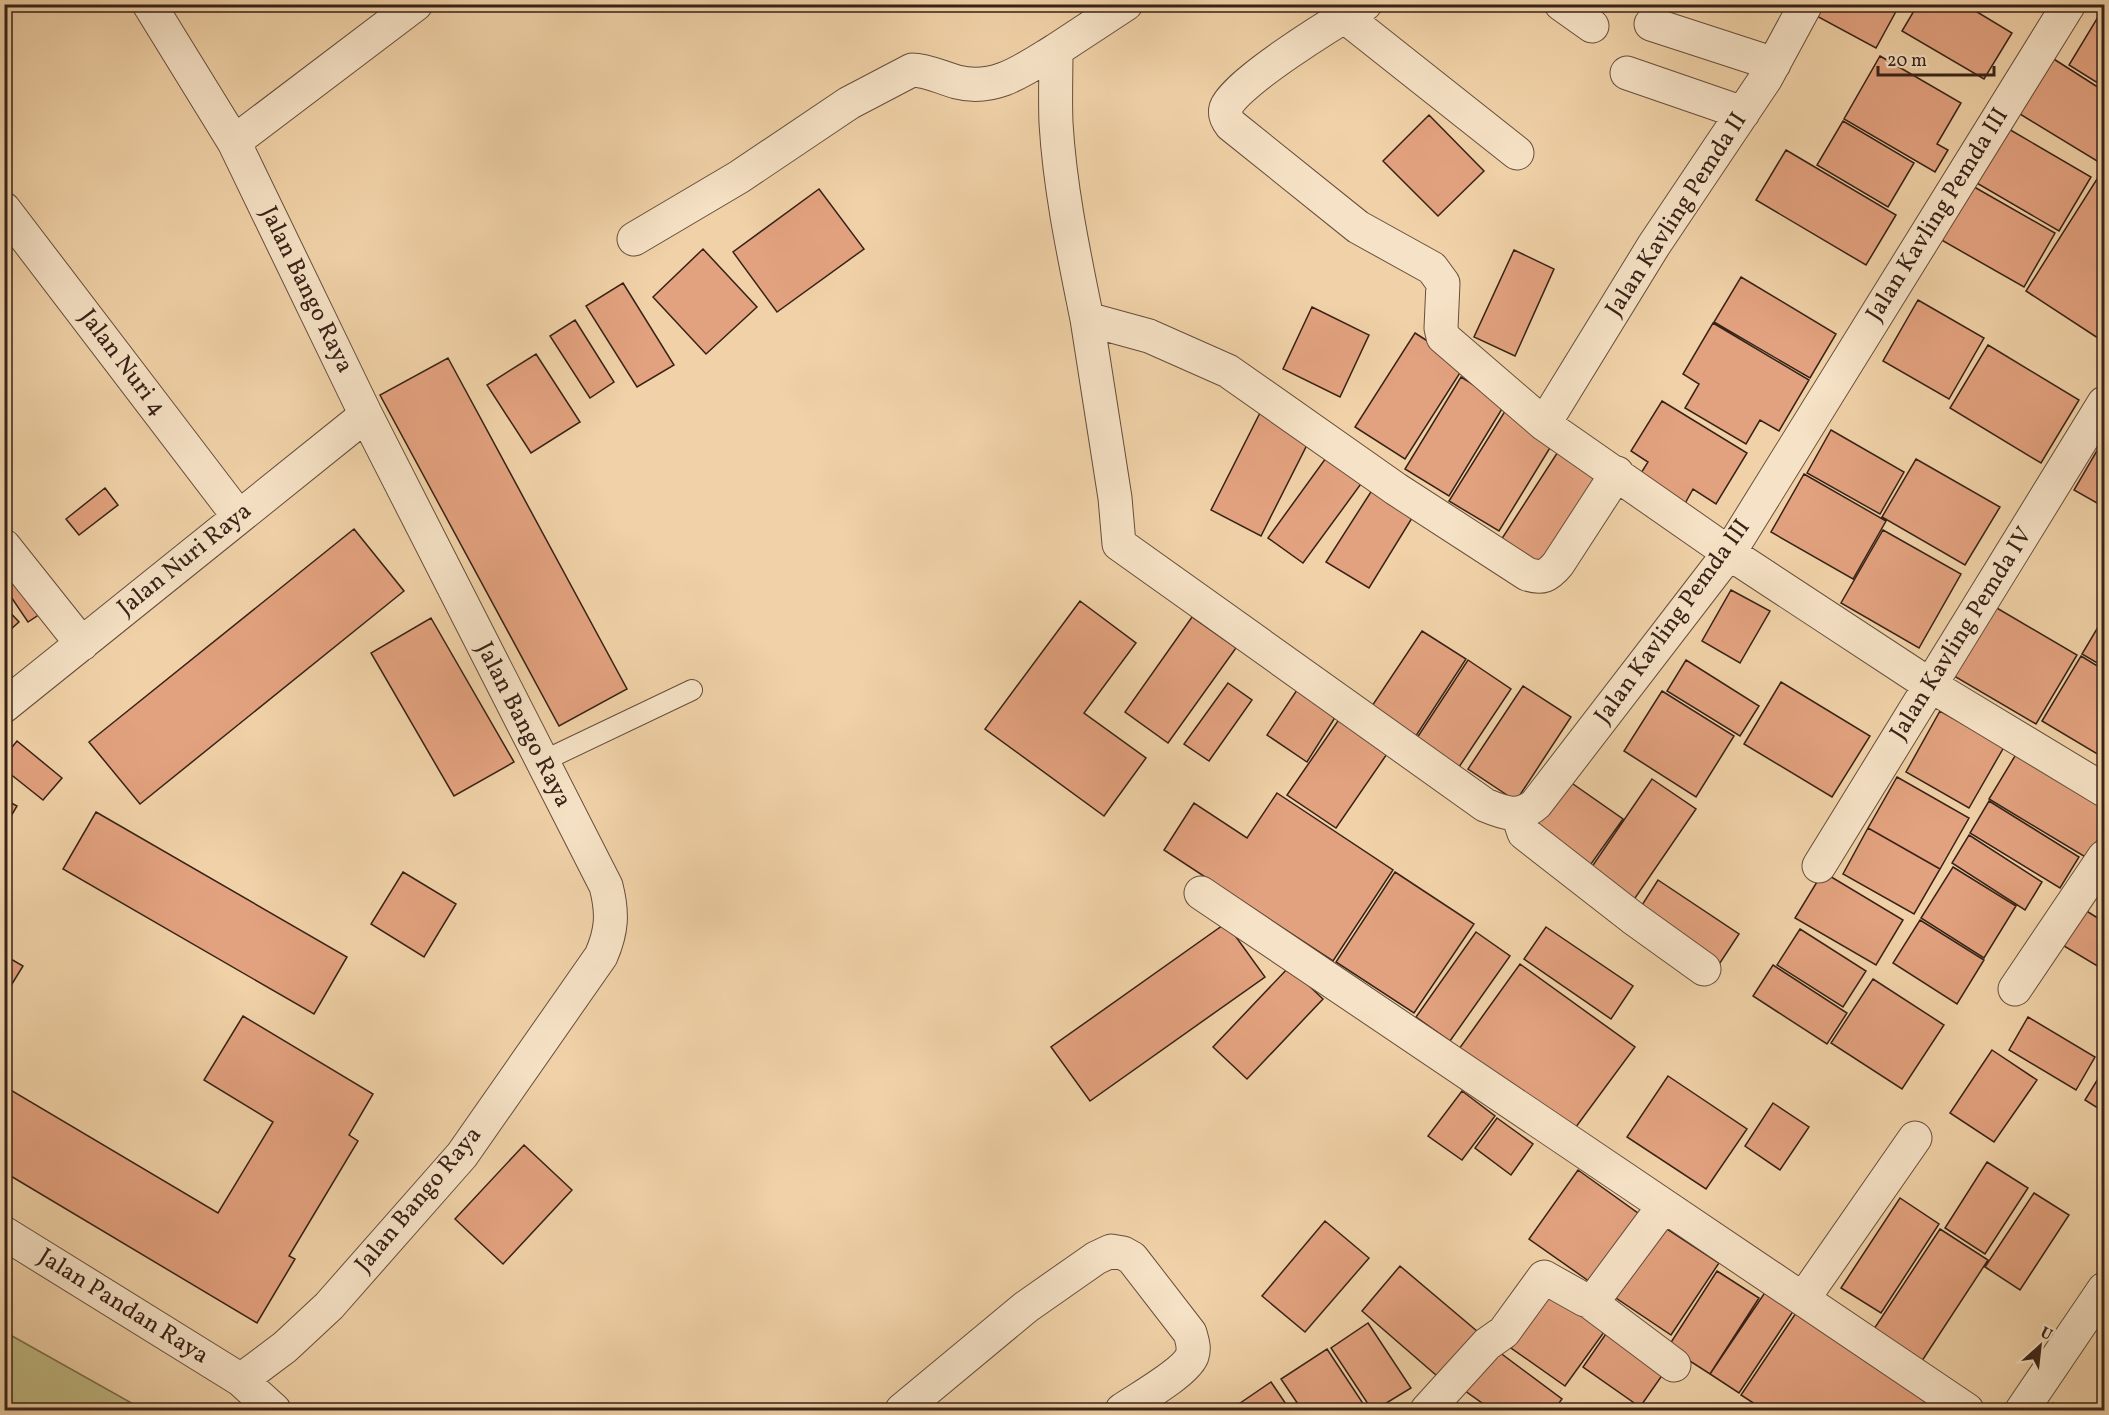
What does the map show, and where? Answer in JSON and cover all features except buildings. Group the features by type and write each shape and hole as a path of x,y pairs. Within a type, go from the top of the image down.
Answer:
{"street":[{"name":"Jalan Bango Raya","path":"149,4 234,142 366,415 606,886 612,911 611,927 601,956 462,1155 329,1306 285,1347 241,1380"},
{"path":"234,142 416,4"},
{"path":"634,238 739,177 849,103 912,70 960,83 993,83 1012,77 1126,4"},
{"path":"1561,4 1592,26"},
{"name":"Jalan Kavling Pemda II","path":"1544,424 1654,245 1774,64 1806,4"},
{"name":"Jalan Kavling Pemda III","path":"1518,815 1527,813 1536,804 1729,553 2069,4"},
{"path":"1517,153 1354,10 1240,87 1230,100 1225,117 1236,130 1358,227 1432,268 1443,283 1441,328 1443,337 1544,424 1729,553 1930,685 2104,790"},
{"path":"1651,24 1774,64"},
{"path":"1056,50 1059,157 1067,217 1087,319 1115,498 1119,544 1485,805 1518,815 1524,833 1633,918 1704,969"},
{"path":"1627,73 1743,113"},
{"name":"Jalan Nuri 4","path":"4,209 239,517"},
{"path":"1087,319 1149,336 1228,371 1396,489 1527,574 1539,578 1550,574 1558,564 1617,473"},
{"name":"Jalan Kavling Pemda IV","path":"1819,866 2104,403"},
{"name":"Jalan Nuri Raya","path":"4,706 366,415"},
{"path":"4,546 82,644"},
{"path":"2015,989 2104,857"},
{"path":"1201,893 1462,1068 1663,1207 1967,1410"},
{"path":"1803,1299 1915,1138"},
{"path":"1590,1302 1663,1207"},
{"name":"Jalan Pandan Raya","path":"4,1233 241,1380 274,1410"},
{"path":"902,1410 1026,1307 1096,1258 1111,1251 1123,1252 1132,1258 1190,1333 1194,1347 1192,1358 1183,1367 1122,1410"},
{"path":"1427,1410 1487,1344 1504,1332 1544,1277 1590,1302 1674,1365"},
{"path":"2022,1410 2104,1290"}],"lane":[{"path":"541,762 693,690"}],"shaded area":[{"path":"5,1332 144,1410 5,1410"}]}
